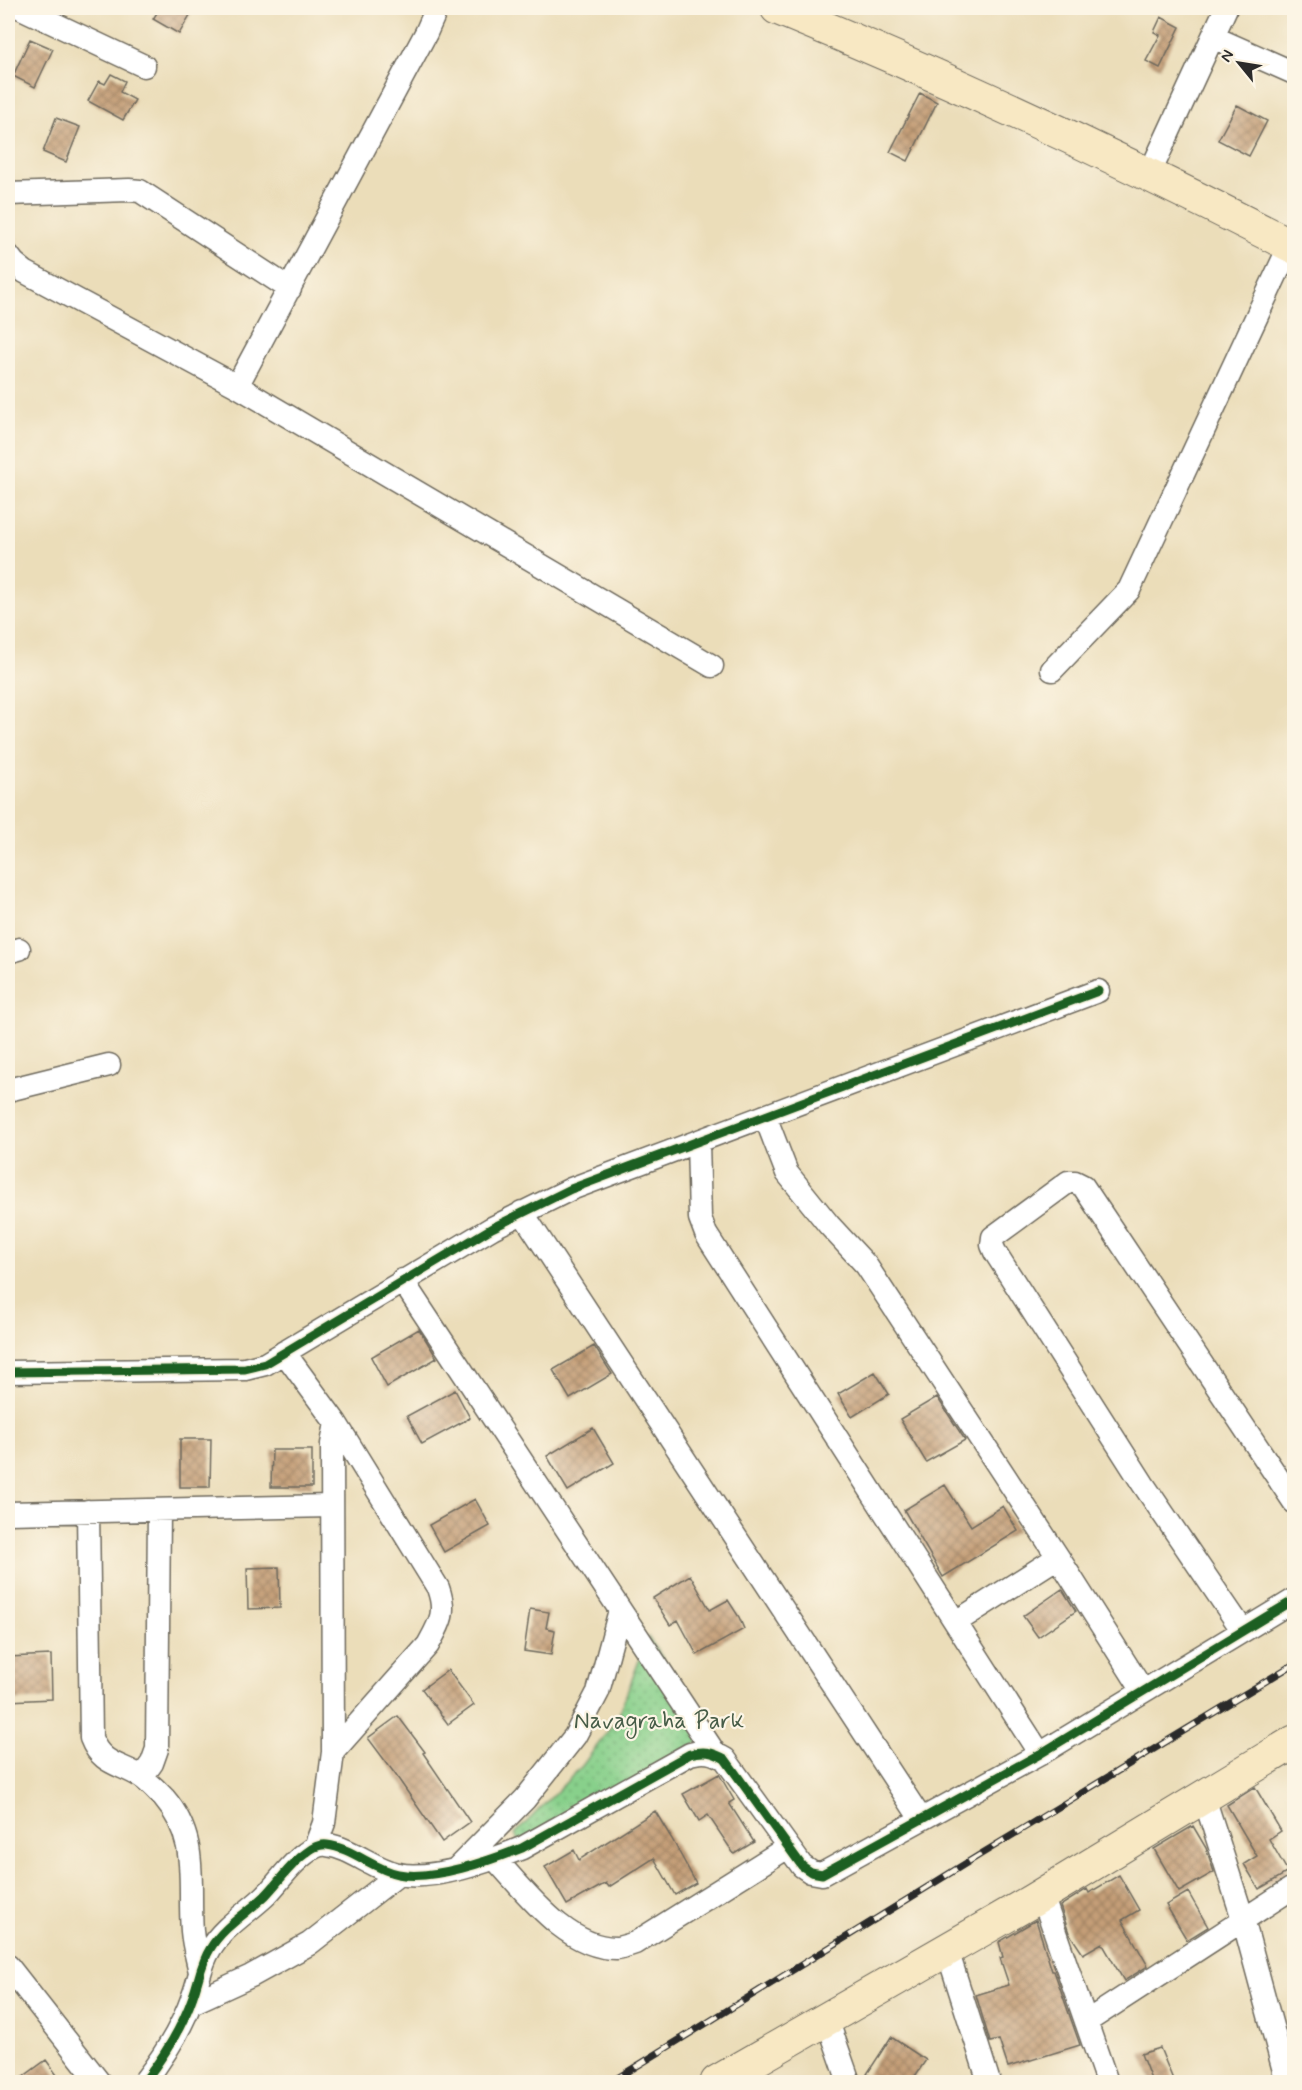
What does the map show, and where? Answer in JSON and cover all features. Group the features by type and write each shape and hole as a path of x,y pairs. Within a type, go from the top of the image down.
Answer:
{"street":[{"path":"21,8 144,66"},
{"path":"237,386 438,8"},
{"path":"777,8 1033,119 1292,246 1128,590 1052,670"},
{"path":"1149,175 1226,8"},
{"path":"1213,37 1294,73"},
{"path":"8,194 140,191 290,289"},
{"path":"8,255 14,264 25,272 237,386 712,666"},
{"path":"8,1372 245,1369 265,1364 522,1212 571,1189 1098,991"},
{"path":"8,1090 109,1065"},
{"path":"765,1116 787,1173 829,1225 866,1265 1143,1691"},
{"path":"698,1142 700,1218 706,1234 1040,1754"},
{"path":"1243,1631 1143,1484 1001,1262 992,1245 993,1237 1068,1182 1075,1182 1083,1186 1294,1502"},
{"path":"522,1212 921,1819"},
{"path":"402,1281 714,1752 725,1759 802,1866 811,1872 822,1874 1040,1754 1294,1600"},
{"path":"284,1352 336,1423 438,1588 442,1600 443,1612 428,1645 333,1752"},
{"path":"315,1847 324,1823 333,1752 331,1506 332,1444 336,1423"},
{"path":"8,1513 331,1506"},
{"path":"142,1777 152,1763 157,1749 159,1510"},
{"path":"88,1511 91,1738 100,1755 111,1763 142,1777 164,1798 180,1825 189,1847 192,1931 200,1972"},
{"path":"956,1622 1058,1557"},
{"path":"455,1870 525,1799 575,1736 598,1692 620,1610"},
{"path":"720,2082 1042,1895 1294,1742"},
{"path":"144,2082 163,2057 179,2030 209,1950 220,1934 266,1895 305,1853 315,1847 324,1845 338,1847 399,1874 455,1870 495,1859 522,1848 690,1754 701,1751 714,1752"},
{"path":"1204,1797 1243,1920 1287,2082"},
{"path":"495,1859 561,1927 581,1939 602,1946 618,1948 635,1943 788,1847"},
{"path":"190,2004 251,1976 309,1944 399,1874"},
{"path":"1086,2022 1294,1887"},
{"path":"1042,1895 1107,2082"},
{"path":"948,1950 989,2082"},
{"path":"8,1966 99,2082"},
{"path":"827,2019 849,2082"}],"green space":[{"name":"Navagraha Park","path":"648,1637 715,1732 522,1848 515,1834 582,1766 617,1719"}],"building":[{"path":"160,8 194,8 179,34 153,19"},
{"path":"1161,17 1180,27 1160,68 1146,61 1160,35 1154,32"},
{"path":"30,39 53,49 35,87 13,76"},
{"path":"111,74 125,81 120,92 135,100 123,120 88,101 99,81 105,84"},
{"path":"920,93 937,102 908,161 890,152"},
{"path":"1237,105 1267,121 1249,156 1218,140"},
{"path":"56,118 80,127 66,162 43,152"},
{"path":"419,1329 437,1358 387,1387 371,1357"},
{"path":"594,1346 612,1374 570,1399 553,1370"},
{"path":"875,1372 889,1394 852,1417 838,1394"},
{"path":"455,1390 470,1418 422,1444 407,1416"},
{"path":"937,1397 965,1440 926,1462 900,1419"},
{"path":"593,1428 614,1463 568,1491 547,1456"},
{"path":"180,1439 211,1439 210,1487 180,1487"},
{"path":"272,1450 312,1450 312,1487 271,1487"},
{"path":"945,1485 971,1526 1003,1506 1018,1531 943,1577 904,1510"},
{"path":"475,1499 490,1526 444,1552 429,1525"},
{"path":"279,1567 280,1608 248,1609 247,1568"},
{"path":"690,1575 710,1610 728,1600 744,1629 697,1655 678,1620 670,1625 653,1598"},
{"path":"1062,1589 1076,1611 1038,1637 1023,1616"},
{"path":"530,1609 549,1612 546,1628 555,1630 551,1655 524,1651"},
{"path":"51,1655 52,1699 8,1701 8,1657"},
{"path":"448,1670 474,1705 448,1724 422,1689"},
{"path":"398,1716 425,1752 423,1753 470,1822 442,1842 368,1738"},
{"path":"719,1774 734,1800 729,1803 754,1842 734,1854 708,1815 699,1821 683,1794"},
{"path":"1255,1787 1281,1831 1269,1839 1288,1872 1259,1889 1244,1864 1257,1856 1227,1805"},
{"path":"655,1811 696,1883 675,1895 654,1858 609,1887 606,1883 567,1905 545,1867 574,1850 579,1860"},
{"path":"1193,1826 1206,1848 1214,1872 1179,1892 1154,1849"},
{"path":"1119,1875 1139,1910 1122,1920 1148,1966 1124,1981 1102,1943 1083,1954 1069,1933 1060,1906 1087,1889 1089,1893"},
{"path":"1188,1892 1208,1927 1187,1940 1166,1905"},
{"path":"1036,1920 1052,1971 1054,1971 1080,2045 1008,2067 999,2040 990,2042 976,1995 1009,1985 1000,1958 1003,1957 999,1942"},
{"path":"891,2037 926,2060 911,2082 880,2082 867,2074"},
{"path":"1160,2048 1174,2082 1152,2082 1141,2054"},
{"path":"46,2060 62,2082 16,2082"}],"railway":[{"path":"611,2082 1294,1664"}],"cycle path":[{"path":"8,1372 245,1369 265,1364 492,1228 571,1189 1098,991"},
{"path":"144,2082 178,2030 189,2008 204,1960 215,1941 265,1896 295,1862 316,1847 324,1845 336,1847 398,1874 428,1875 461,1868 522,1848 690,1754 704,1752 725,1759 802,1866 811,1872 822,1874 1040,1754 1294,1600"}]}
